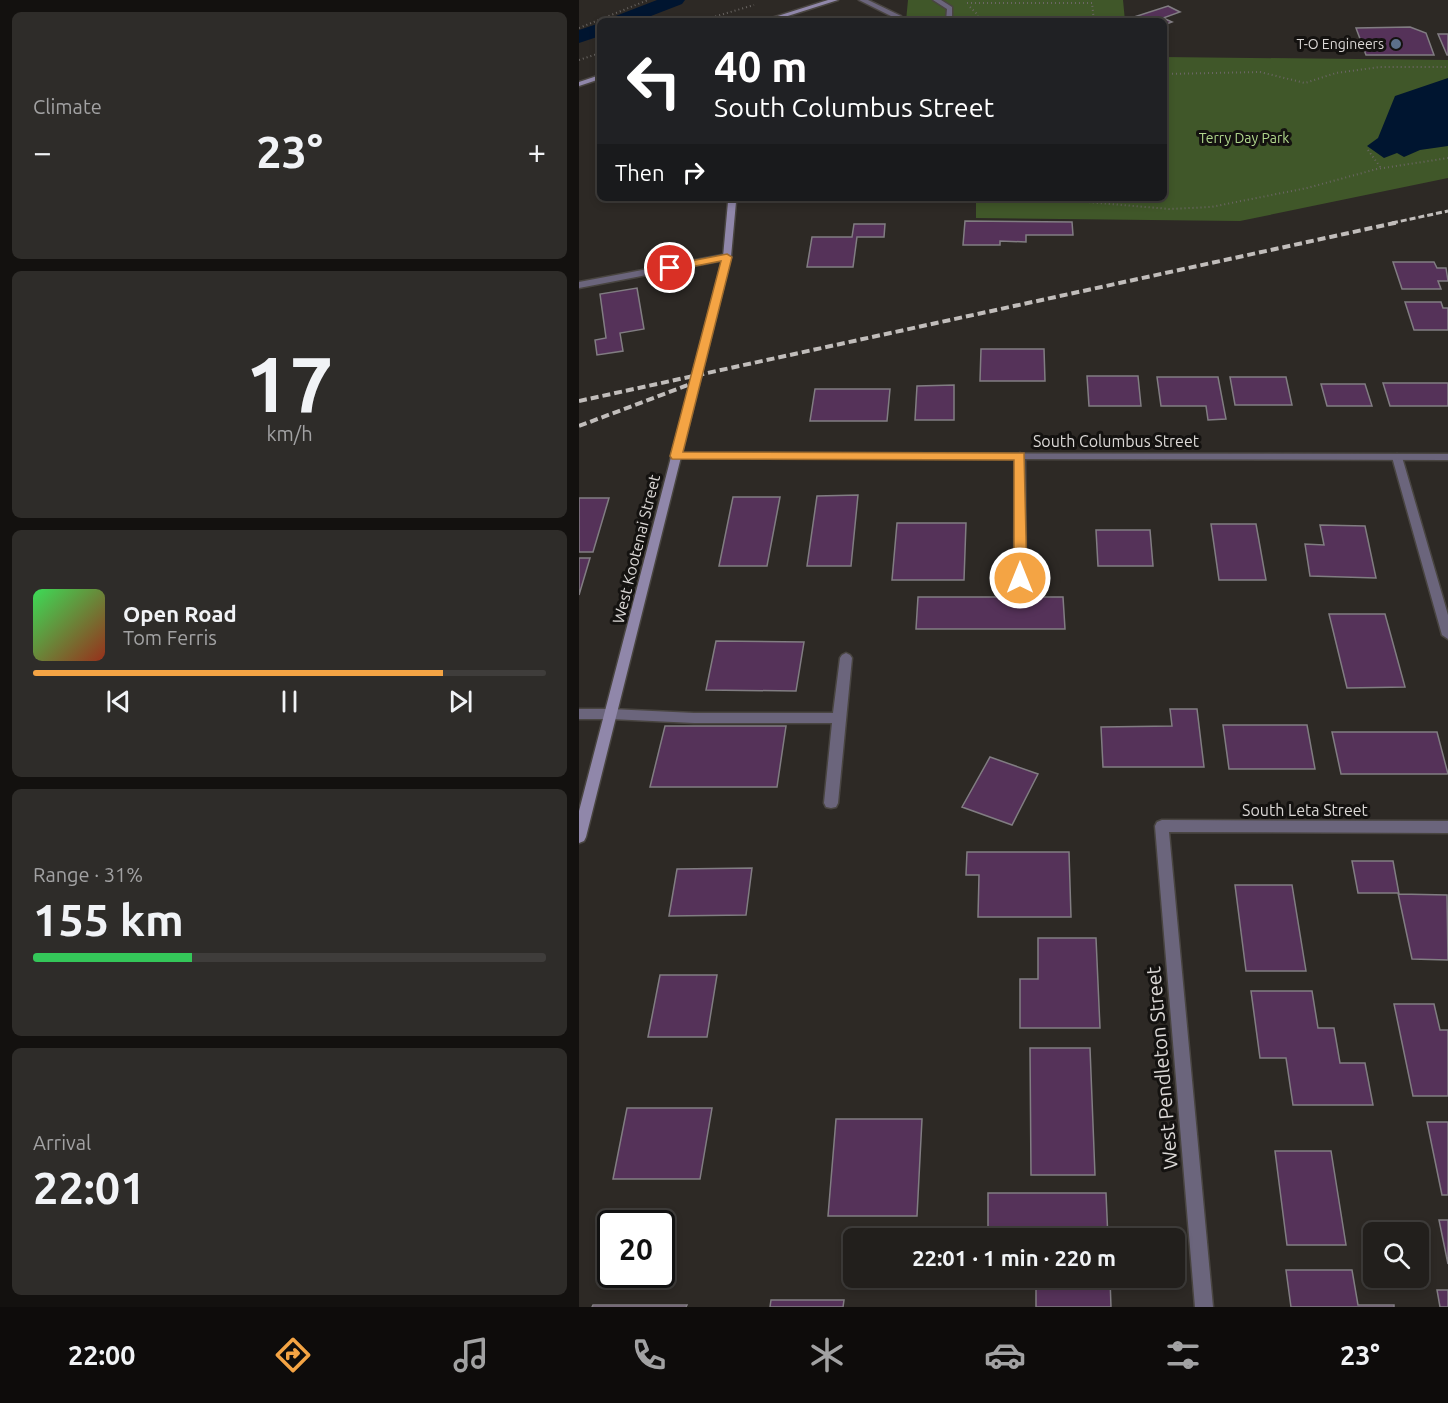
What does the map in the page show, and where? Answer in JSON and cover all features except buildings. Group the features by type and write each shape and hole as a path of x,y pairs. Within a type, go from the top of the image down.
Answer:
{"main road":[{"path":"775,18 835,0"},
{"path":"579,84 597,78"},
{"path":"588,81 597,85"},
{"name":"West Kootenai Street","path":"579,837 727,257 732,201"}],"street":[{"path":"862,0 899,16 899,18"},
{"path":"936,0 950,8 949,18"},
{"path":"579,79 588,81"},
{"path":"579,285 727,257"},
{"name":"South Columbus Street","path":"676,456 1448,456"},
{"path":"1020,456 1020,578"},
{"path":"1397,456 1448,635"},
{"path":"831,803 846,658"},
{"path":"579,714 694,718 840,718"},
{"name":"South Leta Street","path":"1162,826 1448,827"},
{"name":"West Pendleton Street","path":"1162,826 1205,1307"}],"path":[{"path":"604,18 648,0"},
{"path":"963,0 978,15 978,18"},
{"path":"710,18 762,2"},
{"path":"966,3 1092,3 1094,18"},
{"path":"579,28 597,21"},
{"path":"579,60 597,54"},
{"path":"1167,74 1260,72 1305,83 1336,73 1380,67 1448,67"},
{"path":"1368,150 1382,168"},
{"path":"1075,201 1194,209 1224,206 1307,188 1382,168 1448,158"}],"green space":[{"path":"908,0 1123,0 1125,18 906,18"},
{"name":"Terry Day Park","path":"1167,57 1448,60 1448,178 1240,221 976,218 976,201 1167,201"}],"water":[{"path":"1448,78 1448,146 1420,150 1404,157 1397,153 1384,158 1367,146 1378,138 1395,96"}],"waterway":[{"path":"628,18 675,0"},
{"path":"579,37 597,30"}],"railway":[{"path":"1392,223 1448,211"},
{"path":"579,401 1399,222"},
{"path":"579,426 696,382"}],"place":[{"name":"T-O Engineers","path":"1396,44"}],"route":[{"path":"670,268 727,257 676,456 1020,456 1020,578"}]}
